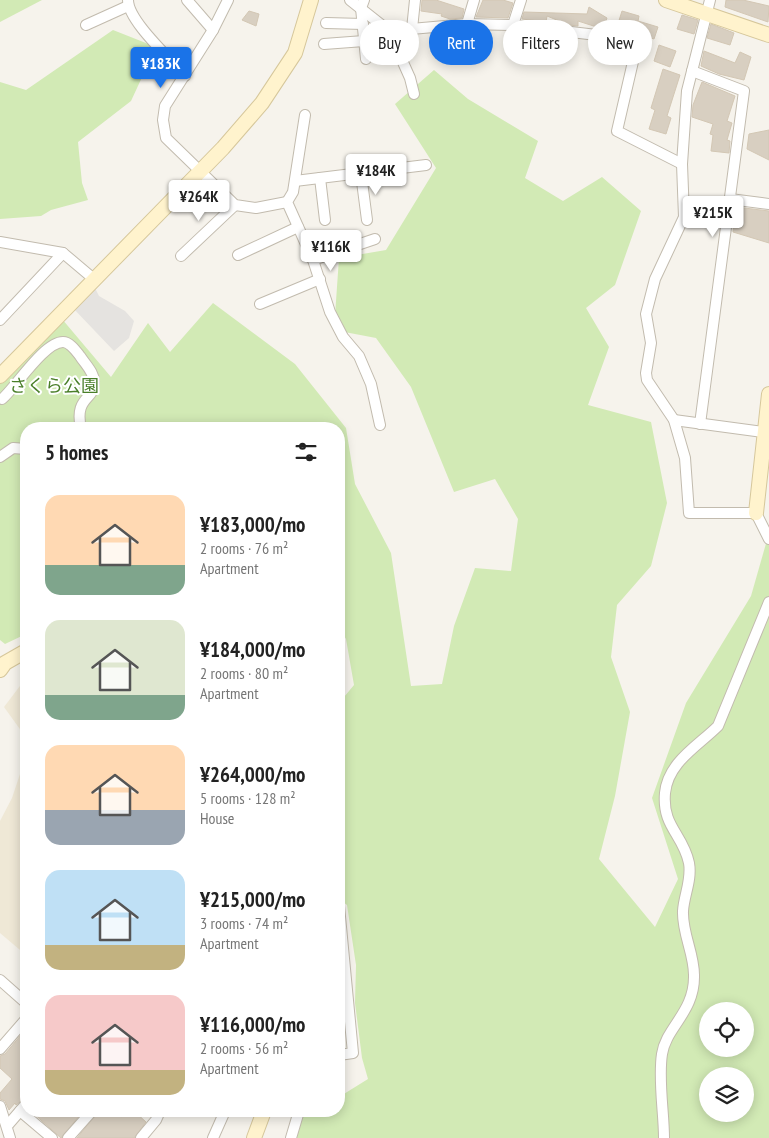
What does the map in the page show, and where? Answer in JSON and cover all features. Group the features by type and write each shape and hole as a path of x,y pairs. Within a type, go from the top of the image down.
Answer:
{"street":[{"path":"186,0 213,30"},
{"path":"228,0 213,30 164,106 163,120 166,138 235,205 256,208 287,202 293,192 305,115"},
{"path":"2,371 95,280 200,172 262,103 294,53 311,0"},
{"path":"350,0 363,4 378,20"},
{"path":"413,20 414,0"},
{"path":"468,20 474,0"},
{"path":"514,20 522,0"},
{"path":"666,0 769,35"},
{"path":"710,0 708,14 687,90 682,164 684,217 655,279 646,314 651,343 646,373 647,380 674,420 685,458 689,513 756,512"},
{"path":"86,25 128,3 135,20 185,76"},
{"path":"362,20 363,4"},
{"path":"326,23 360,24"},
{"path":"578,33 638,40 617,130 682,164"},
{"path":"324,44 360,42"},
{"path":"404,65 414,94"},
{"path":"692,71 744,91 700,424"},
{"path":"295,181 426,165"},
{"path":"361,174 367,220"},
{"path":"320,178 325,220"},
{"path":"730,199 769,204"},
{"path":"287,202 313,260 330,312 362,363 370,384 380,425"},
{"path":"180,256 235,205"},
{"path":"238,255 298,227"},
{"path":"313,260 374,239"},
{"path":"0,242 63,253 95,280"},
{"path":"0,320 63,253"},
{"path":"260,304 320,279"},
{"path":"2,399 15,387 22,375 40,357 56,344 68,343 86,364 94,384 80,407 80,422"},
{"path":"769,394 763,432 756,512 769,539"},
{"path":"674,420 763,432"},
{"path":"0,457 13,448 20,449"},
{"path":"664,1138 662,1054 691,999 694,977 693,955 685,932 683,912 690,879 690,866 686,849 671,829 666,816 665,792 681,758 718,726 769,602"},
{"path":"0,670 5,664 20,655"},
{"path":"345,965 354,1053 345,1054"},
{"path":"0,980 20,998"},
{"path":"0,1049 20,1026"},
{"path":"0,1106 10,1138"},
{"path":"7,1126 20,1111"},
{"path":"32,1117 52,1138"},
{"path":"68,1138 87,1117"},
{"path":"141,1138 157,1117"},
{"path":"213,1138 222,1117"},
{"path":"254,1138 262,1117"},
{"path":"291,1138 297,1117"}],"shaded area":[{"path":"94,286 99,296 125,311 134,321 129,338 114,351 73,308"},
{"path":"20,686 20,729 4,707"},
{"path":"20,774 20,950 0,933 0,821 12,798"}],"green space":[{"path":"0,0 42,0 0,22"},
{"path":"113,30 156,47 131,101 78,142 82,183 88,200 51,210 41,216 0,219 0,82 26,90"},
{"path":"434,70 468,99 538,141 525,178 563,201 602,177 641,211 615,285 586,308 609,347 588,405 651,422 667,503 651,566 617,605 611,657 630,712 615,796 599,859 655,927 678,879 652,798 686,703 751,596 769,533 769,1138 295,1138 302,1117 345,1117 345,1093 368,1079 362,1058 355,1003 356,965 347,905 345,904 345,696 354,685 345,637 345,427 355,484 391,553 411,686 442,684 454,626 475,568 511,571 518,519 495,479 454,492 411,387 376,338 334,330 339,258 386,250 436,168 395,104"},
{"name":"さくら公園","path":"213,303 295,364 341,422 20,422 20,637 5,644 0,640 0,378 62,319 111,377 148,323 170,352"}],"building":[{"path":"422,0 436,0 464,9 462,18 450,19 441,16 442,14 421,11"},
{"path":"483,0 503,0 513,3 508,18 476,17"},
{"path":"726,0 743,0 769,6 768,22 725,7"},
{"path":"589,7 607,18 606,20 588,20 588,24 578,20 557,20 547,16 546,20 522,19 524,12 587,14"},
{"path":"249,11 259,14 256,26 242,20"},
{"path":"622,11 639,16 638,20 619,20"},
{"path":"682,15 698,20 694,34 677,29"},
{"path":"711,24 734,33 730,45 707,38"},
{"path":"652,25 658,27 654,39 652,38"},
{"path":"659,45 676,51 670,67 654,61"},
{"path":"704,51 735,63 740,52 751,57 744,80 719,74 701,66"},
{"path":"663,69 680,75 667,116 671,118 666,134 649,129 655,110 651,108"},
{"path":"702,82 735,96 727,121 732,123 727,140 730,141 729,153 711,151 713,135 710,134 713,124 692,117 693,105"},
{"path":"769,130 769,160 747,149 749,134"},
{"path":"736,207 769,211 769,243 733,232"},
{"path":"20,1036 20,1102 16,1105 15,1103 9,1110 5,1101 0,1099 0,1093 12,1079 0,1068 0,1056 5,1054"},
{"path":"38,1117 78,1117 61,1138"},
{"path":"94,1117 141,1117 146,1122 134,1138 77,1138"}]}
